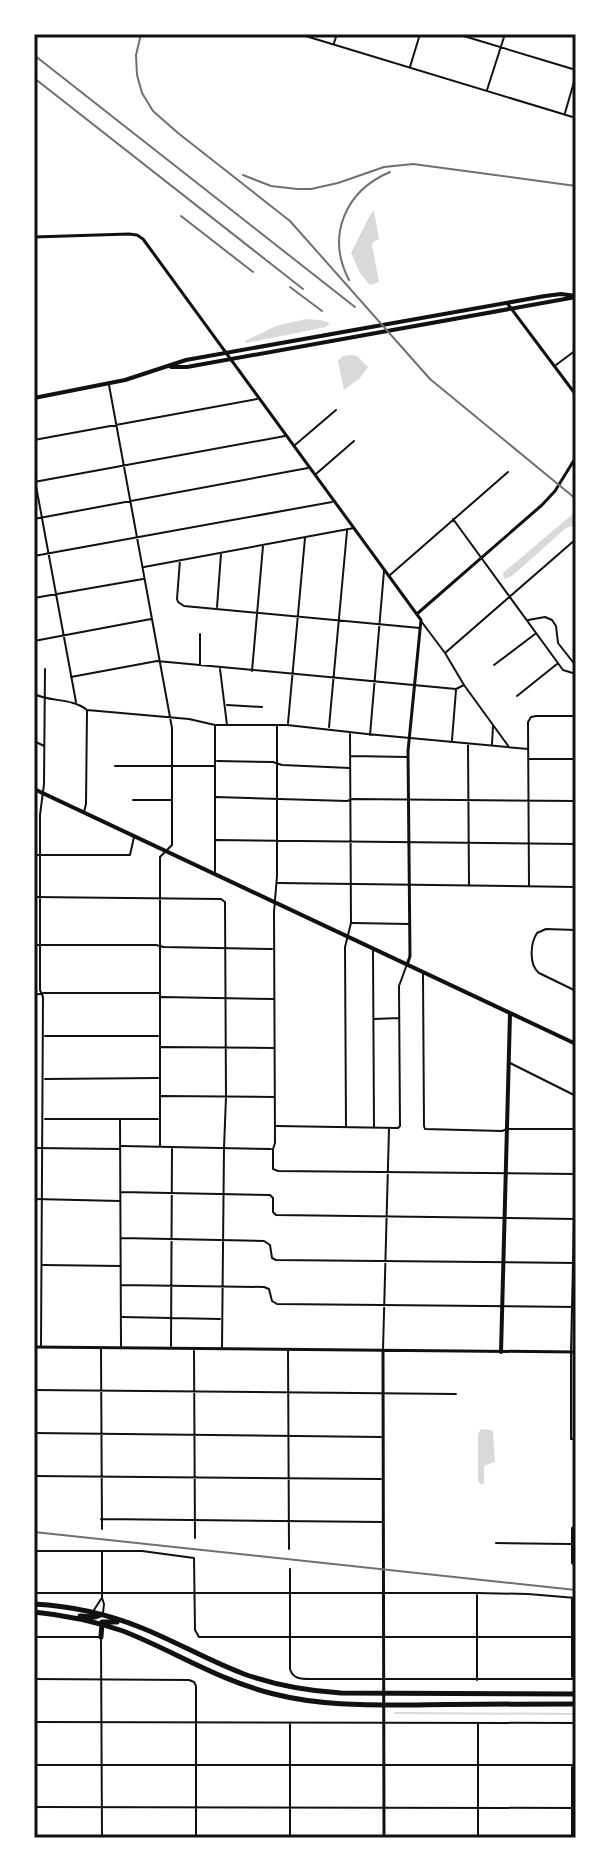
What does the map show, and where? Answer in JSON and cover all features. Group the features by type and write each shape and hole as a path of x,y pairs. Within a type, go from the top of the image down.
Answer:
{"highway":[{"path":"34,1604 90,1612 132,1624 232,1669 293,1687 324,1692 384,1694 576,1694"},
{"path":"34,1612 102,1615"},
{"path":"51,1614 116,1629 230,1680 292,1698 325,1703 384,1705 576,1704"},
{"path":"100,1624 107,1621 132,1624"},
{"path":"100,1624 101,1637"},
{"path":"101,1637 116,1629"}],"main road":[{"path":"34,398 109,384 186,360 561,294 576,296"},
{"path":"169,367 187,367 576,296"},
{"path":"34,789 576,1044"},
{"path":"501,1352 510,1014"}],"street":[{"path":"299,34 576,118"},
{"path":"334,44 337,34"},
{"path":"410,68 420,34"},
{"path":"457,34 576,72 565,114"},
{"path":"487,91 505,34"},
{"path":"34,237 125,234 137,235 145,242 417,614 509,747"},
{"path":"507,303 576,395"},
{"path":"555,366 576,350"},
{"path":"109,384 170,717 172,845 160,857 160,1147"},
{"path":"34,440 260,399"},
{"path":"294,446 336,410"},
{"path":"35,482 287,436"},
{"path":"315,475 354,441"},
{"path":"417,614 548,500 576,457"},
{"path":"34,519 310,468"},
{"path":"389,576 508,472"},
{"path":"34,475 76,704"},
{"path":"34,556 334,501"},
{"path":"453,519 509,597 529,619 558,663 567,673 576,674"},
{"path":"143,567 354,528"},
{"path":"329,730 347,529"},
{"path":"287,725 306,537"},
{"path":"445,653 576,539"},
{"path":"252,671 263,545"},
{"path":"217,609 221,552"},
{"path":"180,560 176,595 178,602 184,606 420,628"},
{"path":"370,735 384,570"},
{"path":"34,598 145,578"},
{"path":"529,619 545,617 553,621 558,643 576,666"},
{"path":"34,641 152,619"},
{"path":"275,1126 400,1126 399,986 410,956 408,757 421,620"},
{"path":"494,665 536,633"},
{"path":"200,634 200,666"},
{"path":"71,677 160,662 415,686 456,689 464,685"},
{"path":"517,696 558,663"},
{"path":"220,668 227,725"},
{"path":"41,1347 44,1079 43,997 40,990 40,815 45,669"},
{"path":"452,742 456,689"},
{"path":"34,694 80,705 87,710 170,717 215,725 287,725 528,749"},
{"path":"226,705 262,707"},
{"path":"84,813 87,710"},
{"path":"529,886 528,722 536,716 576,716"},
{"path":"215,725 215,874"},
{"path":"277,725 273,1169 576,1174"},
{"path":"492,746 493,725"},
{"path":"346,1127 345,959 351,923 350,733"},
{"path":"34,741 44,746"},
{"path":"468,744 469,886"},
{"path":"350,756 408,757"},
{"path":"528,759 576,759"},
{"path":"115,766 277,764 350,768"},
{"path":"216,797 576,801"},
{"path":"133,800 172,800"},
{"path":"34,815 40,815"},
{"path":"34,855 130,855 134,836"},
{"path":"216,840 576,844"},
{"path":"277,883 576,887"},
{"path":"34,897 224,900 226,1097 222,1350"},
{"path":"351,923 410,924"},
{"path":"576,930 546,929 537,933 533,943 534,969 576,991"},
{"path":"34,945 275,949"},
{"path":"373,949 374,1127"},
{"path":"423,973 425,1129 576,1129 571,1396 571,1439 576,1439"},
{"path":"34,995 274,999"},
{"path":"373,1019 399,1018"},
{"path":"43,1036 160,1036"},
{"path":"160,1047 274,1048"},
{"path":"509,1062 576,1096"},
{"path":"44,1079 160,1078"},
{"path":"34,1094 43,1094"},
{"path":"160,1096 274,1097"},
{"path":"43,1119 160,1119"},
{"path":"120,1119 121,1348"},
{"path":"384,1838 383,1351 389,1127"},
{"path":"171,1349 172,1147"},
{"path":"34,1148 273,1149"},
{"path":"120,1192 272,1196 273,1213 276,1215 575,1219"},
{"path":"34,1199 120,1201"},
{"path":"121,1238 267,1242 272,1258 276,1260 574,1263"},
{"path":"34,1248 42,1248"},
{"path":"42,1265 121,1266"},
{"path":"121,1285 267,1288 272,1301 277,1304 574,1307"},
{"path":"121,1317 222,1319"},
{"path":"34,1347 573,1352"},
{"path":"101,1348 102,1529"},
{"path":"288,1349 289,1549"},
{"path":"194,1350 195,1538"},
{"path":"34,1390 456,1394"},
{"path":"571,1396 576,1396"},
{"path":"34,1433 383,1437"},
{"path":"34,1476 383,1479"},
{"path":"101,1519 383,1522"},
{"path":"574,1566 571,1544 575,1525"},
{"path":"496,1543 571,1544"},
{"path":"34,1551 142,1551 194,1558 197,1636 574,1637"},
{"path":"102,1551 102,1615"},
{"path":"34,1593 102,1596 195,1594 289,1594 383,1594 477,1593 574,1598 574,1679 296,1678 290,1669 289,1637 289,1594 290,1569"},
{"path":"477,1593 477,1680"},
{"path":"90,1612 97,1607 102,1596"},
{"path":"34,1637 101,1637 102,1838"},
{"path":"34,1679 194,1682 196,1838"},
{"path":"34,1722 576,1723"},
{"path":"290,1722 290,1838"},
{"path":"478,1722 478,1838"},
{"path":"34,1765 574,1765 572,1838"},
{"path":"34,1807 574,1808"}],"shaded area":[{"path":"374,211 379,239 372,245 379,282 370,285 360,273 351,253"},
{"path":"306,319 330,323 326,327 245,341 276,326"},
{"path":"343,356 357,356 368,367 360,378 344,390 338,361"},
{"path":"574,513 576,525 566,528 512,576 504,579 503,573"},
{"path":"481,1429 493,1432 495,1462 484,1466 482,1485 478,1481 478,1434"}],"waterway":[{"path":"395,1713 576,1714"}],"railway":[{"path":"141,34 136,55 137,75 142,93 153,111 290,221 430,379 576,499"},
{"path":"34,55 355,307"},
{"path":"34,78 303,289"},
{"path":"243,175 271,186 311,189 384,167 413,164 576,186"},
{"path":"349,280 339,247 344,217 361,191 390,172"},
{"path":"181,216 253,272"},
{"path":"290,287 322,311"},
{"path":"34,1532 576,1590"}]}
